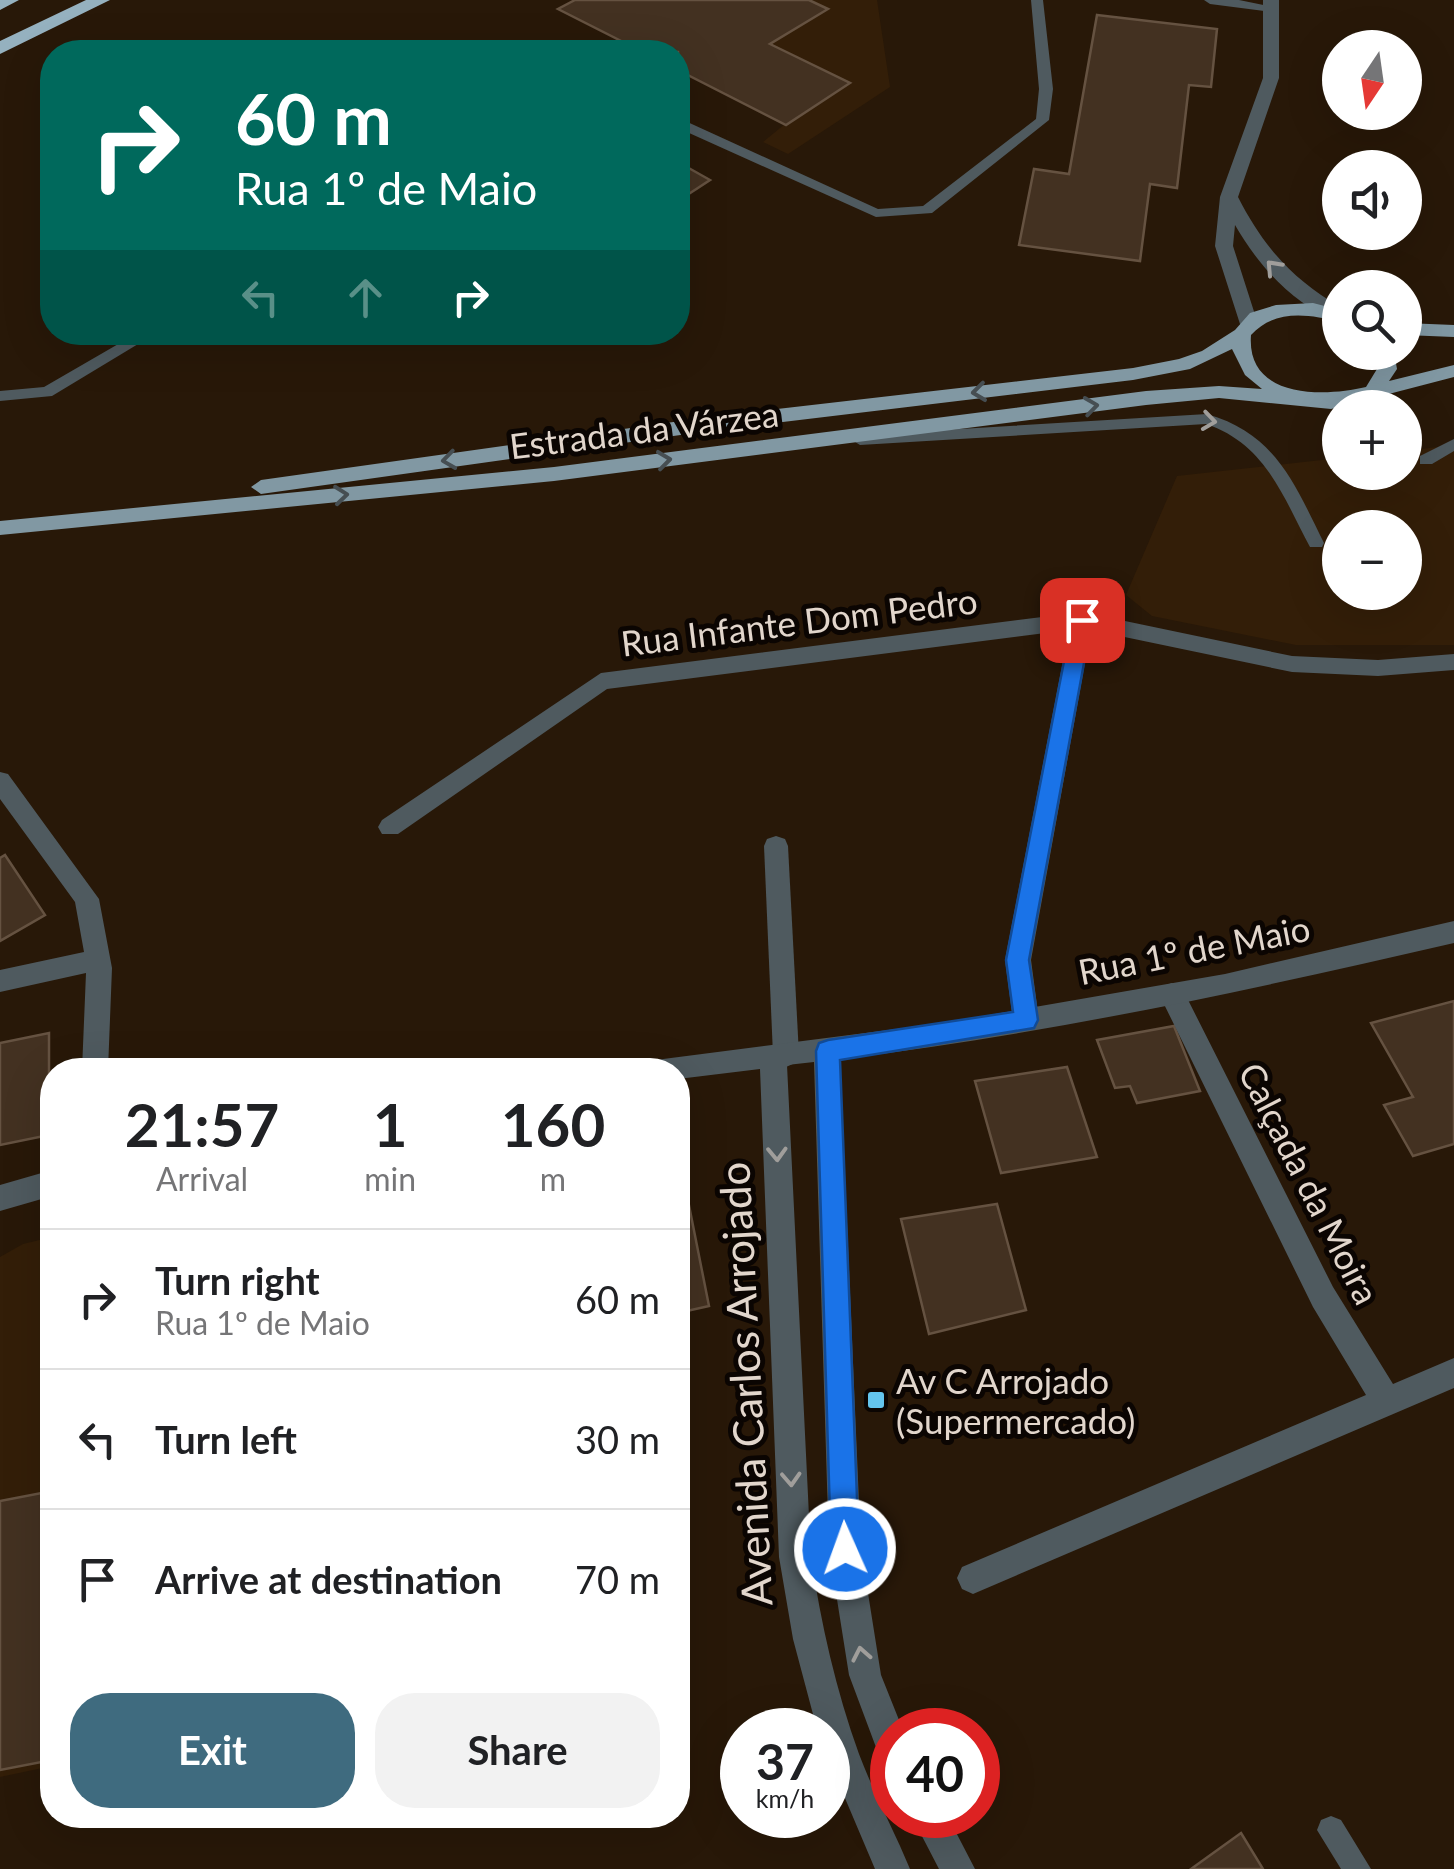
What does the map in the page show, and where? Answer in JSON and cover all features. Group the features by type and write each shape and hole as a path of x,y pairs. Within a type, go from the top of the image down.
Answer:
{"highway":[{"path":"0,4 10,0"},
{"path":"0,48 100,0"}],"main road":[{"name":"Estrada da Várzea","path":"0,527 697,426 1134,374 1183,365 1246,329 1257,317 1294,308 1322,313"},
{"name":"Estrada da Várzea","path":"1246,329 1240,346 1251,371 1295,397"},
{"path":"1422,330 1454,331"},
{"path":"1374,389 1386,370"},
{"name":"Estrada da Várzea","path":"0,527 554,474 1146,398 1220,392 1348,400 1374,389 1454,371"}],"street":[{"path":"1246,329 1224,246 1229,197 1271,78 1271,4"},
{"path":"1229,197 1249,238 1272,267 1295,290 1322,306"},
{"path":"1026,1020 1018,960 1082,620"},
{"name":"Rua Infante Dom Pedro","path":"390,826 600,682 1082,620 1292,664 1378,668 1454,662"},
{"path":"0,782 87,899 97,960 95,1058"},
{"name":"Avenida Carlos Arrojado","path":"776,846 794,1558 802,1618 834,1738 867,1818 894,1869"},
{"name":"Rua 1º de Maio","path":"690,1066 828,1051 1026,1020 1172,994 1454,932"},
{"path":"0,980 97,960"},
{"name":"Calçada da Moira","path":"1172,994 1322,1297 1386,1402"},
{"path":"828,1051 845,1549 865,1675 878,1708"},
{"path":"0,1198 40,1186"},
{"path":"973,1578 1454,1373"},
{"path":"941,1838 958,1869"}],"lane":[{"path":"690,128 876,213 927,210 1042,120 1046,89 1036,0"},
{"path":"1210,0 1271,4"},
{"path":"0,396 47,392 128,345"},
{"path":"798,444 1207,418 1244,432 1271,456 1316,544"},
{"path":"1426,460 1454,444"},
{"path":"1331,1830 1356,1869"}],"shaded area":[{"path":"575,0 877,0 890,87 788,154 763,142 785,124 690,76 690,40 619,40 558,9"},
{"path":"1454,445 1454,645 1296,645 1152,616 1126,595 1177,476 1322,460 1322,490 1422,490 1422,449"},
{"path":"40,1240 40,1769 0,1777 0,1257"}],"building":[{"path":"575,0 809,0 828,9 770,44 850,83 786,125 690,76 690,40 619,40 558,9"},
{"path":"1097,15 1217,29 1211,87 1189,85 1177,188 1150,184 1140,261 1019,245 1034,169 1069,174"},
{"path":"690,169 710,180 690,193"},
{"path":"5,855 45,915 0,941 0,858"},
{"path":"1454,1001 1454,1144 1413,1156 1384,1105 1413,1097 1371,1023"},
{"path":"1174,1026 1200,1091 1137,1103 1130,1086 1115,1088 1097,1040"},
{"path":"49,1033 49,1058 40,1058 40,1137 0,1145 0,1043"},
{"path":"1067,1067 1097,1157 1001,1173 975,1081"},
{"path":"997,1204 1026,1310 929,1334 901,1219"},
{"path":"690,1210 709,1306 690,1310"},
{"path":"40,1493 40,1762 0,1770 0,1501"},
{"path":"1241,1833 1263,1869 1191,1869"}],"place":[{"name":"Av C Arrojado (Supermercado)","path":"876,1400"}],"route":[{"path":"845,1549 828,1051 1026,1020 1018,960 1082,620"}]}
